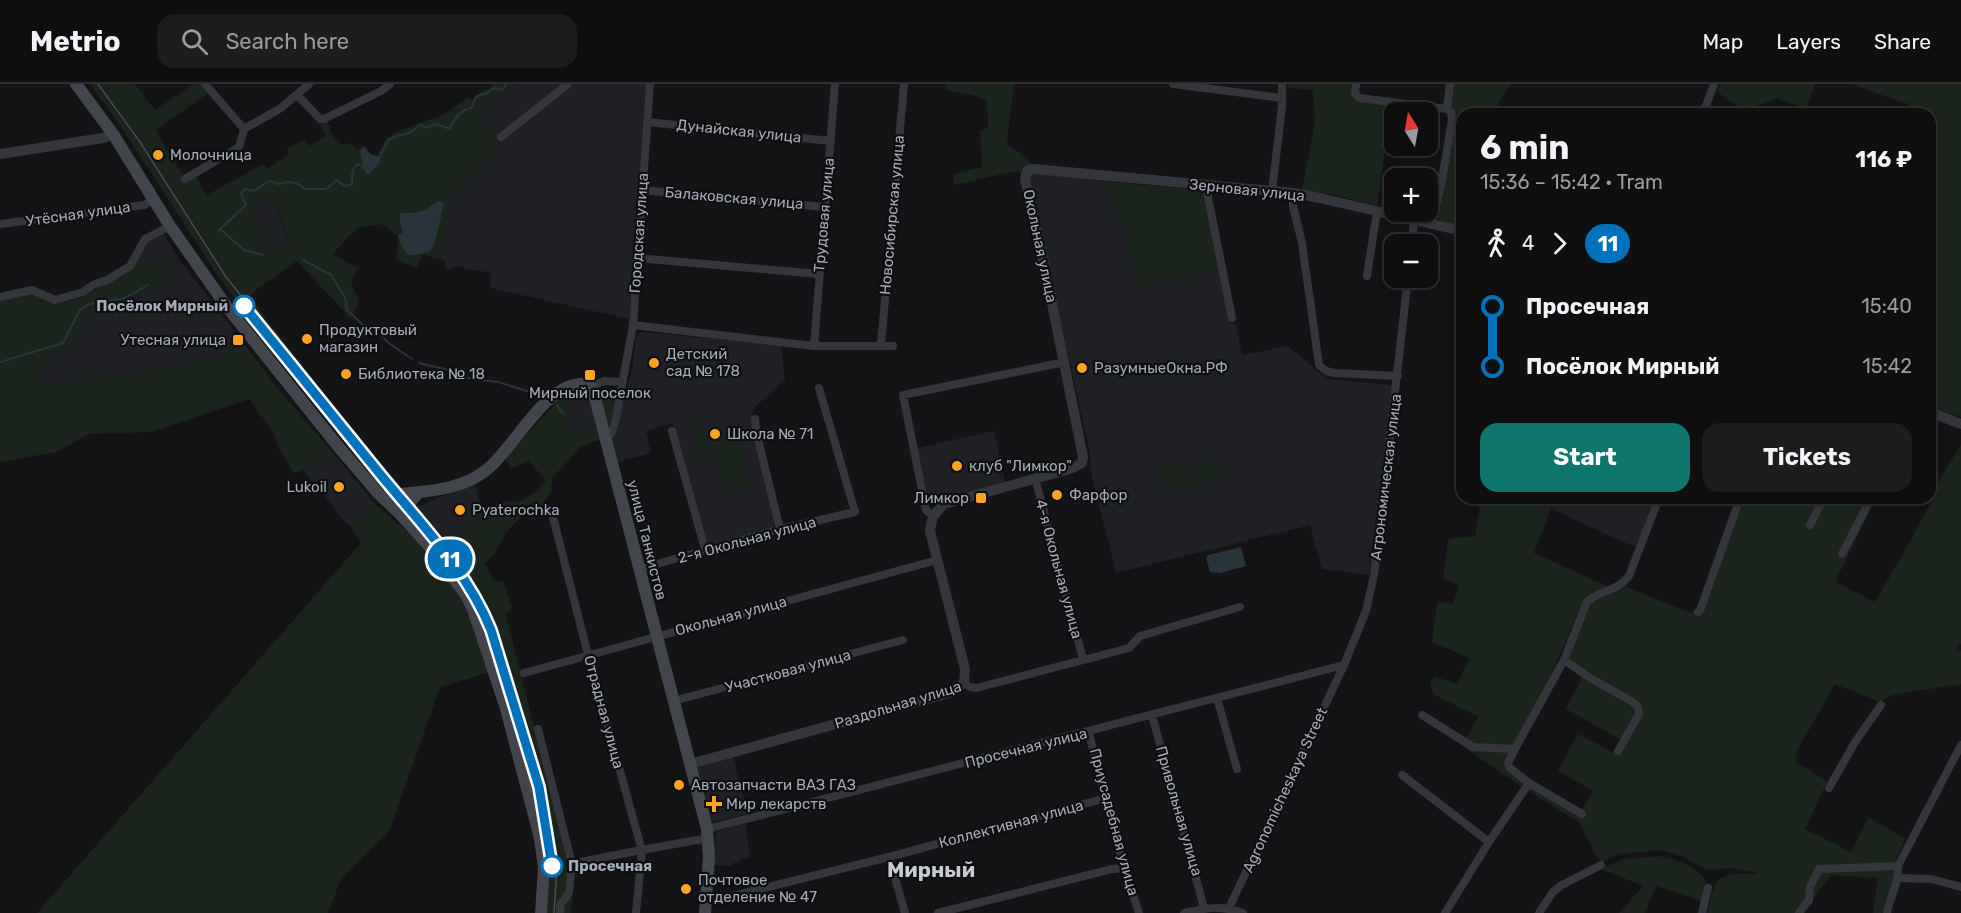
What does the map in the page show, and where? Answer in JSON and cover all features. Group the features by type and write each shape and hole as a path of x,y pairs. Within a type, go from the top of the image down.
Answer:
{"main road":[{"path":"76,84 113,134 201,272 248,334 337,445 429,546 466,595 483,634 514,737 540,838 544,868 541,913"},
{"path":"382,497 442,490 465,482 485,471 498,459 548,400 565,387 577,383 588,384 590,387"},
{"name":"улица Танкистов","path":"590,387 593,390 708,833 705,913"},
{"path":"407,522 407,506 418,493"}],"street":[{"path":"205,84 244,129"},
{"path":"185,179 239,147 244,129 281,108 309,84"},
{"path":"297,95 320,119 324,119 360,102 390,84"},
{"path":"501,137 568,84"},
{"name":"Городская улица","path":"606,440 612,432 633,325 650,84"},
{"name":"Трудовая улица","path":"814,346 835,84"},
{"name":"Новосибирская улица","path":"881,345 904,84"},
{"path":"1173,84 1282,98"},
{"path":"1272,191 1282,84"},
{"path":"1356,84 1355,93 1359,98 1447,109 1451,113 1452,120 1442,180 1432,223"},
{"path":"1447,109 1450,84"},
{"path":"1705,108 1714,84"},
{"name":"Дунайская улица","path":"647,122 831,141"},
{"path":"0,154 103,138 113,134"},
{"name":"Зерновая улица","path":"1028,170 1272,191 1320,198 1384,213"},
{"name":"Окольная улица","path":"1028,170 1025,179 1083,451 1082,463 1073,468 1035,478"},
{"path":"1208,186 1207,192 1232,318"},
{"name":"Балаковская улица","path":"642,190 825,207"},
{"path":"1293,194 1293,206 1302,243 1319,365 1335,374 1398,376"},
{"name":"Утёсная улица","path":"0,224 144,205 154,199"},
{"path":"1367,276 1377,211"},
{"name":"Зерновая улица","path":"1428,222 1456,229"},
{"path":"0,297 32,290 55,300 83,292 130,266 145,239 170,226"},
{"path":"637,258 819,274"},
{"name":"Агрономическая улица","path":"1344,665 1366,611 1374,575 1407,288"},
{"path":"633,325 814,346 893,346"},
{"path":"933,516 926,510 903,395 1065,362"},
{"path":"590,387 604,381 622,382"},
{"name":"2-я Окольная улица","path":"639,569 780,529 855,512 819,388"},
{"path":"1936,414 1961,424"},
{"path":"754,419 780,529"},
{"path":"672,431 705,549"},
{"path":"964,683 965,669 930,531 933,516 944,504 1035,478"},
{"name":"4-я Окольная улица","path":"1035,478 1083,659"},
{"path":"1582,814 1529,783 1510,768 1508,763 1564,660 1587,602 1594,596 1621,585 1629,576 1657,504"},
{"path":"1698,612 1738,504"},
{"path":"1810,525 1821,504"},
{"path":"1842,554 1868,504"},
{"name":"Отрадная улица","path":"552,513 642,851 636,913"},
{"name":"Окольная улица","path":"524,673 937,560"},
{"name":"Раздольная улица","path":"690,764 949,693 964,683 976,688 1129,648 1140,636 1240,607"},
{"name":"Участковая улица","path":"673,701 903,640"},
{"path":"1564,660 1638,707 1639,714 1618,751"},
{"name":"Просечная улица","path":"572,864 634,850 642,851 1344,665"},
{"name":"Agronomicheskaya Street","path":"1229,908 1344,665"},
{"path":"1217,698 1237,769"},
{"path":"1829,788 1855,742 1881,705"},
{"name":"Привольная улица","path":"1152,715 1204,908"},
{"path":"1422,715 1473,747 1515,749"},
{"path":"538,729 572,864 568,893 560,905 560,913"},
{"name":"Приусадебная улица","path":"1089,732 1096,769 1139,913"},
{"path":"1887,913 1898,878 1898,866 1961,745"},
{"path":"1402,776 1489,842"},
{"path":"1444,913 1529,783"},
{"name":"Коллективная улица","path":"706,898 716,900 890,857 1106,798"},
{"path":"890,857 905,913"},
{"path":"1539,913 1553,892 1562,885 1602,866"},
{"path":"1799,913 1809,900 1810,887 1819,869 1898,866"},
{"path":"938,913 1112,869 1124,868"},
{"path":"1898,878 1931,879 1961,888"},
{"path":"1702,913 1708,888"},
{"path":"1184,913 1204,908 1229,908 1242,913"}],"shaded area":[{"path":"90,84 135,84 155,110 194,84 202,84 209,93 155,130 183,176 196,177 207,195 263,164 267,169 289,154 287,149 304,139 310,146 326,136 317,121 327,120 333,136 342,145 351,143 357,150 363,145 365,147 360,152 364,169 369,174 379,164 381,157 377,155 386,139 395,133 444,114 469,97 472,99 492,86 490,84 515,84 476,114 498,143 495,153 450,194 440,259 422,255 418,268 396,260 398,236 383,224 358,228 333,254 358,268 351,282 359,302 351,319 297,261 256,290 250,297 325,395 324,398 392,478 395,485 393,488 383,488 287,370 289,366 219,278 122,128","holes":["274,196 287,238 291,238 293,247 288,250 263,242 259,234 252,202","438,201 443,203 435,233 427,246 416,255 403,232 414,214 431,207"]},
{"path":"515,84 646,84 629,319 490,288 492,273 452,266 451,270 444,268 446,261 440,259 450,194 495,153 498,143 475,114"},
{"path":"945,84 1014,84 1007,139 1009,147 1033,165 1021,174 1015,171 954,185 953,174 982,167 980,131 988,127 987,101 973,95 946,90"},
{"path":"1287,84 1353,84 1352,93 1384,103 1384,156 1377,206 1335,195 1302,190 1315,122 1313,90 1288,88"},
{"path":"1453,84 1511,84 1499,100 1498,108 1456,108 1456,225 1440,221 1438,198"},
{"path":"1720,84 1815,84 1806,108 1777,98 1750,108 1742,108 1717,92"},
{"path":"1851,84 1961,84 1961,417 1936,409 1936,108 1908,108 1908,104"},
{"path":"365,147 370,154 381,157 379,164 368,175 364,171 360,153"},
{"path":"1034,172 1111,182 1139,287 1220,269 1230,322 1236,325 1242,355 1288,346 1327,379 1392,385 1369,575 1322,569 1310,525 1116,573 1092,478 1090,453 1029,180 1030,175"},
{"path":"1111,182 1200,190 1204,196 1220,269 1139,287"},
{"path":"274,196 286,238 291,238 294,247 288,250 263,242 259,234 251,202"},
{"path":"438,201 444,203 435,243 430,251 407,255 398,236 403,232 400,213 421,211"},
{"path":"163,233 174,251 147,268 138,258 145,240"},
{"path":"174,251 180,261 157,286 90,313 72,343 56,352 45,363 42,384 80,381 217,359 243,342 277,388 330,449 303,470 294,473 278,447 274,433 249,399 151,432 89,434 56,452 0,462 0,301 31,294 55,304 80,298 108,283 138,258 148,268"},
{"path":"180,261 243,342 217,359 80,381 42,384 44,362 53,353 73,343 83,319 90,313 156,286"},
{"name":"Школа № 71","path":"641,332 781,345 785,380 754,408 751,418 775,521 773,527 713,545 708,544 673,423 646,431 651,453 615,463 610,445 632,370 636,336"},
{"path":"611,388 614,391 615,403 609,426 604,412 603,397 606,389"},
{"path":"586,389 590,394 598,431 581,433 567,423 566,392"},
{"path":"566,392 573,405 567,412 567,424 578,430 598,431 601,440 580,446 552,478 551,492 542,506 516,522 504,536 493,555 484,563 494,580 504,582 512,608 506,614 568,864 575,869 571,913 547,913 550,874 548,859 517,729 487,631 477,608 434,544 411,516 415,508 419,506 453,550 461,543 468,527 481,509 510,500 519,502 535,492 546,480 528,461 511,469 505,458"},
{"path":"702,424 709,455 699,458 691,427"},
{"path":"738,431 750,487 723,493 711,437"},
{"name":"клуб \"Лимкор\"","path":"994,431 1005,483 930,504 917,448"},
{"path":"1961,445 1961,643 1956,648 1961,651 1961,684 1892,695 1880,702 1835,684 1798,749 1795,761 1827,782 1805,829 1851,852 1869,817 1905,839 1894,863 1895,877 1885,913 1873,913 1878,878 1831,875 1802,913 1707,913 1713,891 1722,878 1734,874 1759,873 1732,868 1706,870 1684,857 1662,850 1619,854 1600,863 1579,822 1526,790 1530,785 1581,811 1593,791 1558,771 1578,734 1614,753 1621,740 1566,709 1583,676 1565,665 1590,605 1596,598 1624,586 1683,610 1691,612 1696,609 1734,504 1873,504 1835,582 1875,602 1930,504 1936,504 1936,490"},
{"name":"Lukoil","path":"330,449 375,504 350,525 345,522 303,470"},
{"path":"1209,460 1217,461 1239,472 1170,491 1163,484 1160,472 1170,464 1194,468"},
{"path":"475,483 481,509 468,527 461,543 453,550 419,506"},
{"path":"375,504 414,537 458,593 469,611 490,672 440,687 389,832 341,879 328,913 37,913 361,543 350,525"},
{"path":"1480,504 1540,504 1551,509 1534,553 1609,587 1584,600 1540,699 1506,762 1522,780 1522,787 1461,745 1479,717 1433,694 1430,682 1434,676 1457,684 1469,658 1432,642 1437,601 1453,604 1459,585 1443,579 1448,540 1475,536"},
{"path":"1540,504 1655,504 1637,548"},
{"path":"1241,547 1246,566 1220,573 1210,572 1206,558 1208,555"},
{"path":"733,756 748,814 712,822 709,820 697,768 700,765"},
{"path":"746,823 750,858 740,859 740,862 733,863 731,866 713,865 715,835 719,831"},
{"path":"1658,856 1685,864 1701,875 1706,881 1702,901 1656,886 1645,913 1619,913 1643,886 1601,869 1621,860"}],"waterway":[{"path":"379,158 389,140 412,131 420,124 426,128 436,124 450,129 458,116 471,108 477,96 494,88 500,90 506,84"},
{"path":"218,231 246,205 241,194 244,189 254,191 269,181 278,184 296,183 305,189 326,189 337,180 344,186 352,184 353,170 358,164 367,170"},
{"path":"220,229 244,250 263,255"},
{"path":"303,260 331,275 345,297 347,310 363,325 372,327 390,344 412,359"},
{"path":"0,362 63,343 80,310 89,304 125,298 148,285"},
{"path":"419,363 453,371 467,378 498,382 536,394"},
{"path":"557,406 563,413"}],"tram line":[{"path":"98,84 140,142 226,277 469,579 485,604 541,787 557,866 554,913"},
{"name":"11","path":"244,306 433,536 482,606 539,787 552,866"}],"place":[{"name":"Молочница","path":"158,155"},
{"name":"Посёлок Мирный","path":"244,306"},
{"name":"Продуктовый магазин","path":"307,339"},
{"name":"Утесная улица","path":"238,340"},
{"name":"Детский сад № 178","path":"654,363"},
{"name":"РазумныеОкна.РФ","path":"1082,368"},
{"name":"Библиотека № 18","path":"346,374"},
{"name":"Мирный поселок","path":"590,375"},
{"name":"Школа № 71","path":"715,434"},
{"name":"клуб \"Лимкор\"","path":"957,466"},
{"name":"Lukoil","path":"339,487"},
{"name":"Фарфор","path":"1057,495"},
{"name":"Лимкор","path":"981,498"},
{"name":"Pyaterochka","path":"460,510"},
{"name":"Автозапчасти ВАЗ ГАЗ","path":"679,785"},
{"name":"Мир лекарств","path":"714,804"},
{"name":"Просечная","path":"552,866"},
{"name":"Почтовое отделение № 47","path":"686,889"}],"district":[{"name":"Мирный","path":"931,869"}]}
